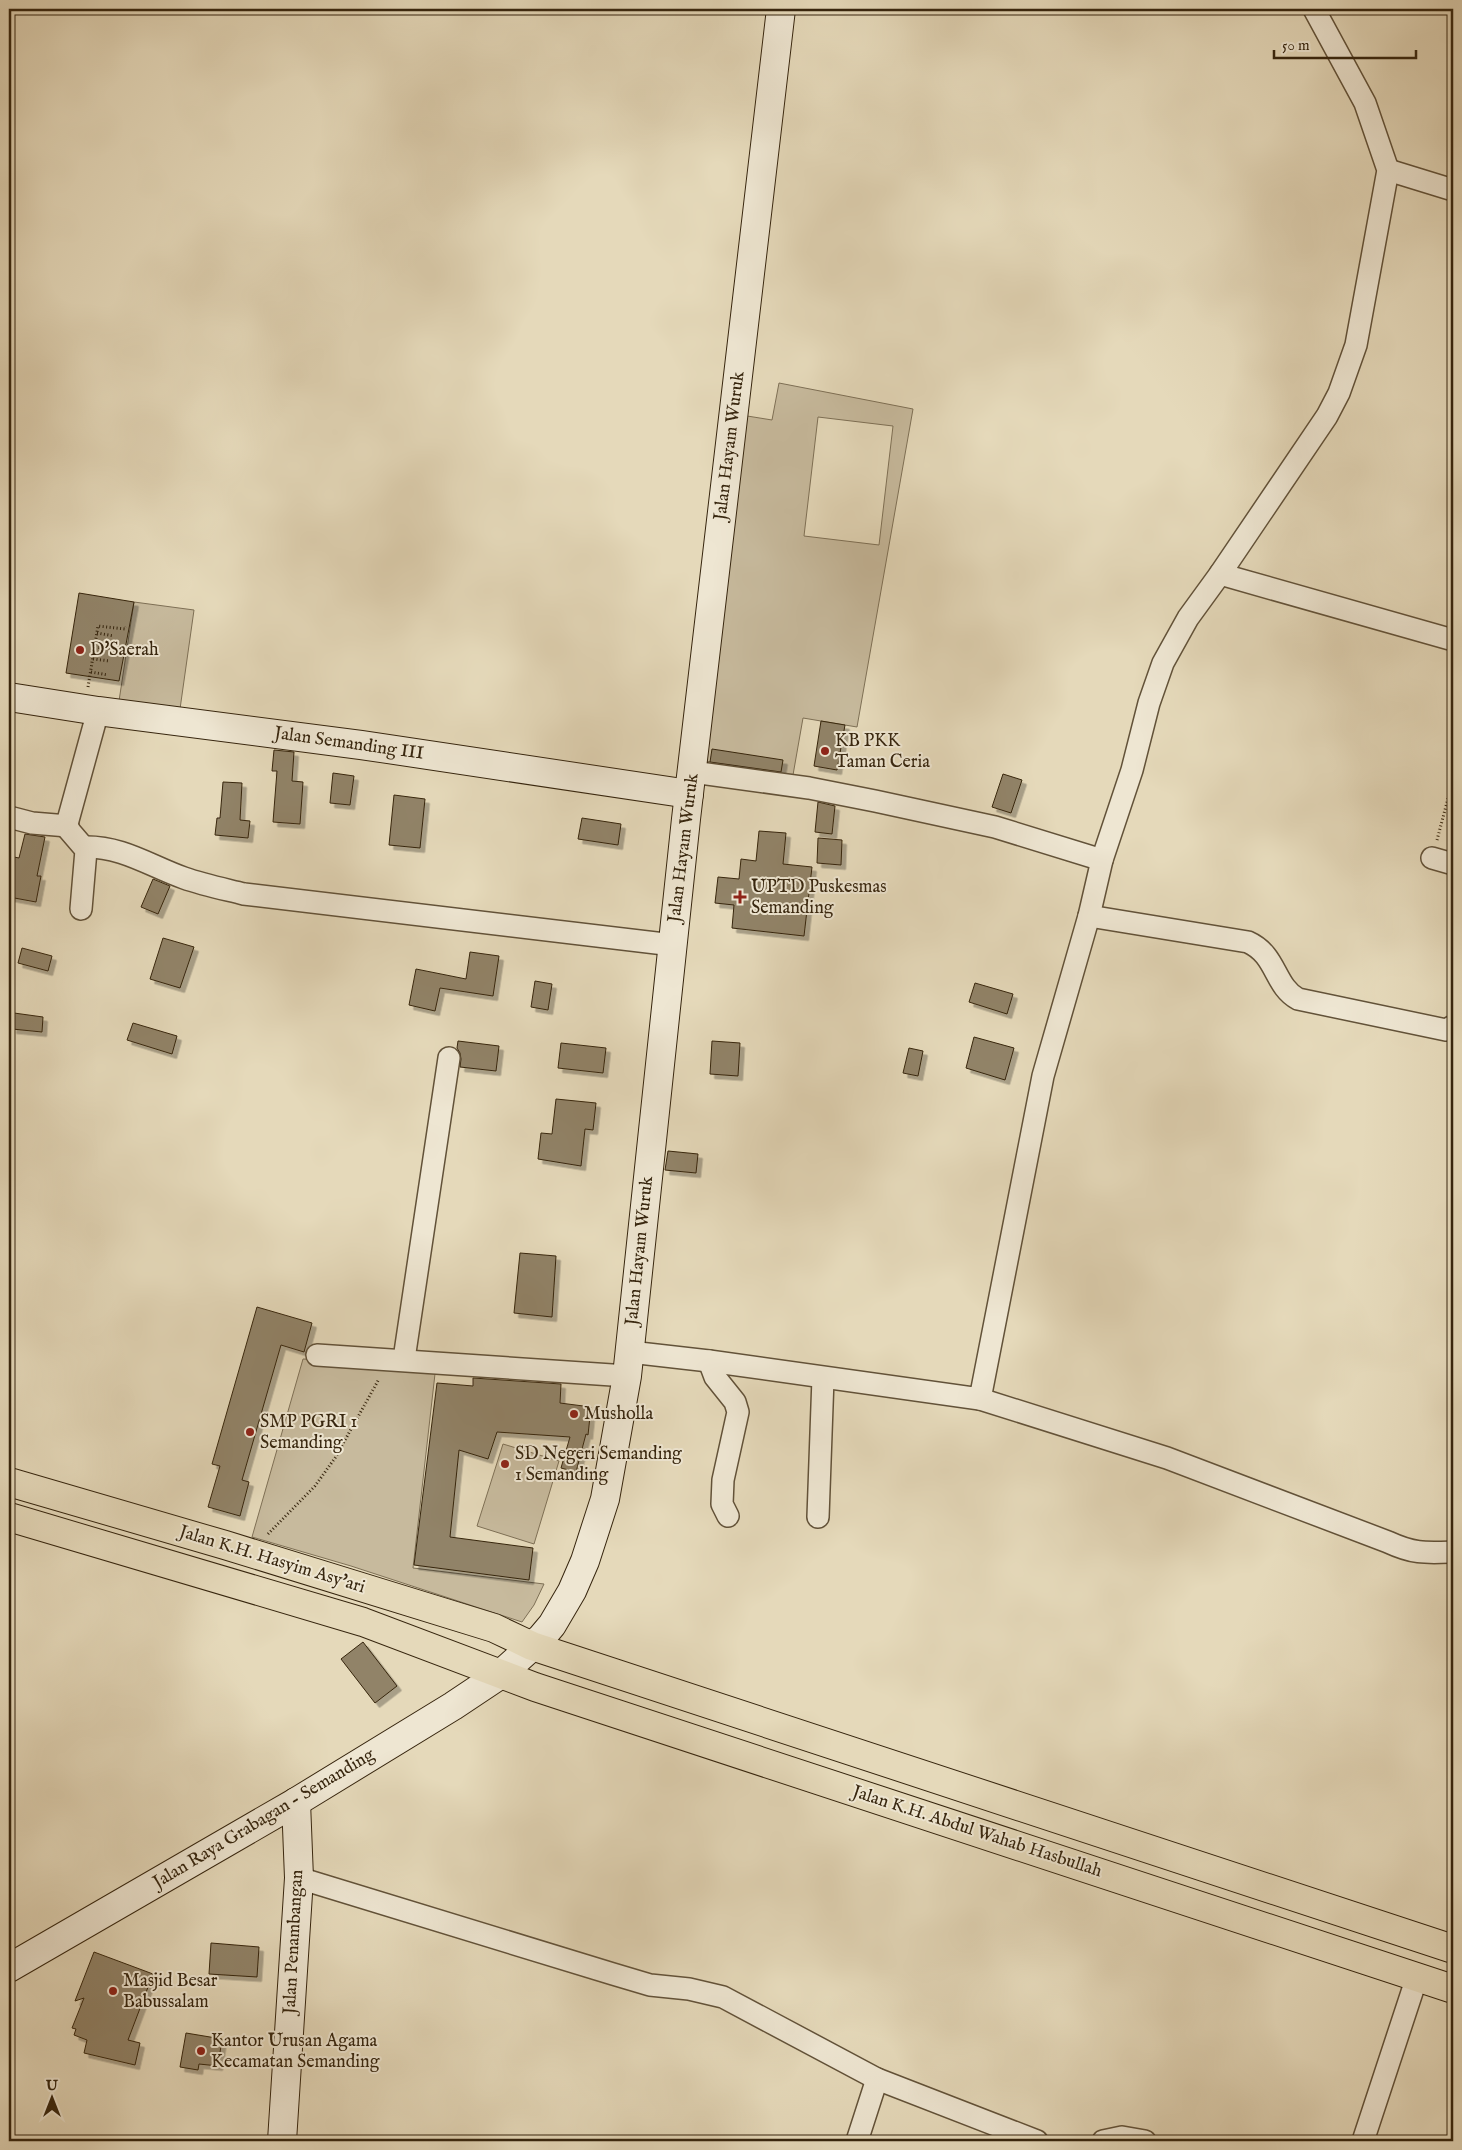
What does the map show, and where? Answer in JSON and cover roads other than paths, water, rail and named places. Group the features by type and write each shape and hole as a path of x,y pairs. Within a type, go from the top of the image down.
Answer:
{"highway":[{"name":"Jalan K.H. Hasyim Asy'ari","path":"9,1482 247,1552 494,1628 516,1661"},
{"name":"Jalan K.H. Hasyim Asy'ari","path":"9,1517 363,1622 516,1661"},
{"path":"516,1661 1453,1949"},
{"name":"Jalan K.H. Abdul Wahab Hasbullah","path":"516,1661 964,1829 1453,1989"}],"main road":[{"name":"Jalan Hayam Wuruk","path":"516,1661 552,1625 585,1561 605,1500 628,1364 691,783 781,9"},
{"name":"Jalan Semanding III","path":"9,698 351,744 691,783"},
{"name":"Jalan Raya Grabagan - Semanding","path":"9,1968 296,1802 453,1706 516,1661"},
{"name":"Jalan Penambangan","path":"282,2141 299,1878 296,1802"}],"street":[{"path":"980,1399 1043,1076 1089,916 1102,860 1132,770 1149,703 1163,663 1188,618 1327,416 1339,393 1356,345 1388,170 1365,103 1314,9"},
{"path":"1388,170 1453,190"},
{"path":"1220,574 1453,640"},
{"path":"82,909 86,856 84,847 68,826 69,816 98,711"},
{"path":"691,783 809,788 995,827 1102,860"},
{"path":"9,817 32,823 68,826"},
{"path":"84,847 99,847 145,860 184,878 244,894 673,945"},
{"path":"1432,858 1453,864"},
{"path":"1089,916 1248,942 1257,946 1268,956 1290,995 1298,999 1446,1030 1453,1026"},
{"path":"404,1360 449,1058"},
{"path":"317,1355 404,1360 628,1364 709,1361 980,1399 1167,1458 1408,1551 1422,1553 1453,1552"},
{"path":"709,1361 715,1376 735,1402 738,1412 723,1480 722,1504 728,1516"},
{"path":"818,1518 823,1378"},
{"path":"299,1878 613,1974 650,1984 689,1989 723,1997 877,2079 1037,2141"},
{"path":"1363,2141 1417,1977"},
{"path":"857,2141 877,2079"},
{"path":"1103,2141 1122,2137 1145,2141"}],"place":[{"name":"D'Saerah","path":"80,650"},
{"name":"KB PKK Taman Ceria","path":"825,751"},
{"name":"UPTD Puskesmas Semanding","path":"740,897"},
{"name":"Musholla","path":"574,1414"},
{"name":"SMP PGRI 1 Semanding","path":"250,1432"},
{"name":"SD Negeri Semanding 1 Semanding","path":"505,1464"},
{"name":"Masjid Besar Babussalam","path":"113,1991"},
{"name":"Kantor Urusan Agama Kecamatan Semanding","path":"201,2051"}]}
